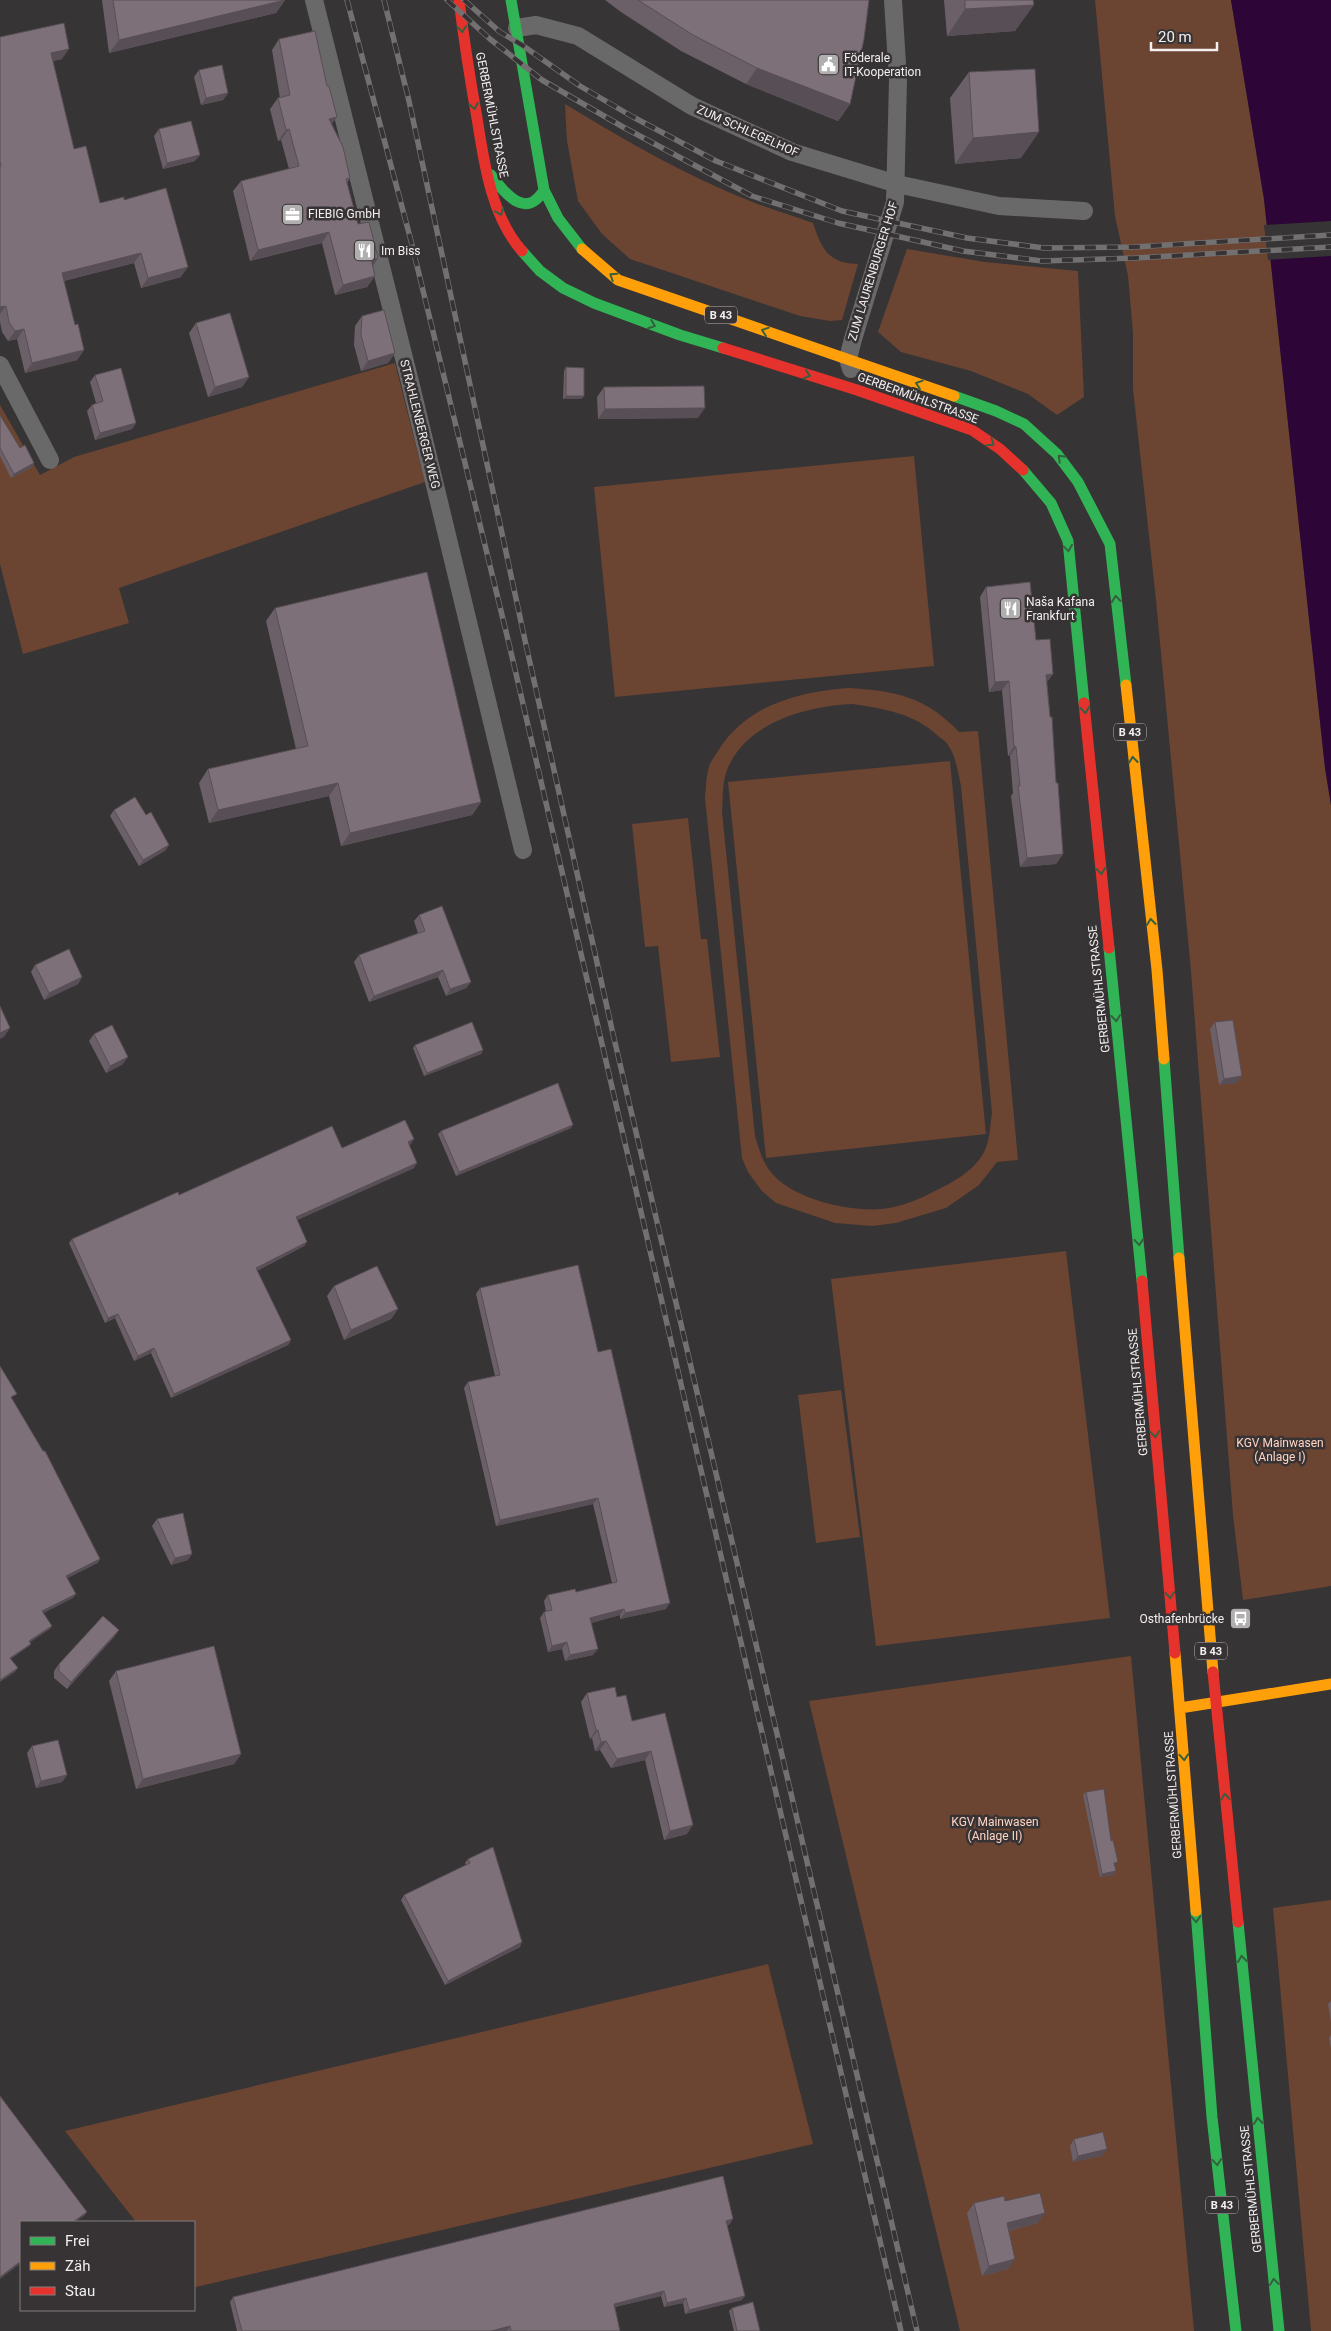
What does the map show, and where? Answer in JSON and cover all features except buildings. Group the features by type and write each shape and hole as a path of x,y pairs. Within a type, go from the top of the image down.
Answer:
{"main road":[{"name":"GERBERMÜHLSTRASSE","path":"459,0 466,58 485,165 500,213 515,243 540,271 563,288 594,303 680,335 857,390 972,430 1000,450 1028,474 1051,503 1068,541 1134,1193 1180,1708 1212,2117 1236,2331"},
{"name":"GERBERMÜHLSTRASSE","path":"511,0 544,190 554,212 569,237 590,259 618,280 958,397 1032,429 1067,465 1089,498 1110,544 1157,970 1194,1454 1279,2331"},
{"path":"485,165 496,183 509,197 521,203 536,202 544,190"},
{"path":"1180,1708 1331,1684"}],"street":[{"name":"STRAHLENBERGER WEG","path":"314,0 409,376 523,850"},
{"name":"ZUM LAURENBURGER HOF","path":"848,359 893,210 897,184 898,80 893,0"},
{"name":"ZUM SCHLEGELHOF","path":"517,28 536,25 578,36 692,106 792,152 897,184 999,206 1084,211"},
{"path":"848,359 857,390"},
{"path":"0,365 50,460"}],"green space":[{"name":"KGV Mainwasen (Anlage I)","path":"1095,0 1231,0 1264,199 1325,768 1331,805 1331,1586 1243,1600 1233,1515 1191,971 1156,600 1133,389 1133,333 1128,276 1115,216"},
{"path":"565,104 634,145 706,182 755,203 813,223 823,247 833,258 858,264 842,320 830,321 800,316 630,259 602,234 578,201 567,141"},
{"path":"907,249 985,262 1078,271 1084,397 1057,415 1028,394 971,371 901,352 878,332"},
{"path":"395,363 425,482 119,588 129,623 23,654 0,564 0,405 40,475 74,457"},
{"path":"914,456 934,666 615,697 594,487"},
{"path":"848,688 895,694 921,703 934,710 959,732 978,731 1018,1160 997,1162 979,1185 946,1208 896,1223 872,1226 835,1223 776,1203 762,1191 748,1172 742,1158 705,798 710,763 730,735 743,722 775,704 811,693","holes":["853,704 898,713 918,722 946,742 955,759 961,786 992,1113 987,1146 977,1163 959,1178 926,1196 912,1202 882,1209 838,1206 806,1196 779,1181 770,1171 761,1154 755,1136 722,812 725,775 736,753 748,740 763,729 798,713 835,705"]},
{"path":"950,761 986,1134 766,1158 728,782"},
{"path":"688,818 701,939 707,939 720,1057 671,1062 658,946 645,947 632,824"},
{"path":"1066,1251 1110,1618 876,1646 831,1279"},
{"path":"841,1390 860,1537 816,1543 798,1395"},
{"name":"KGV Mainwasen (Anlage II)","path":"1131,1656 1194,2331 960,2331 809,1701"},
{"path":"1331,1900 1331,2331 1311,2331 1273,1908"},
{"path":"768,1964 813,2144 196,2287 195,2221 135,2221 65,2131"}],"shaded area":[{"path":"1231,0 1331,0 1331,805 1325,768 1264,199"}],"pier":[{"path":"1331,221 1331,256 1268,260 1264,225"}],"railway":[{"path":"347,0 410,237 510,648 901,2331"},
{"path":"384,0 409,101 526,645 613,1034 917,2331"},
{"path":"447,0 490,39 542,80 623,127 752,196 838,223 963,251 1042,261 1135,258 1331,247"},
{"path":"464,0 500,32 522,45 580,86 633,117 716,161 842,211 967,238 1044,248 1134,247 1331,235"}],"traffic: fast":[{"path":"511,0 544,190 558,218 582,249"},
{"path":"491,175 509,196 523,203 530,203 537,199 544,190"},
{"path":"522,251 540,271 563,288 594,303 680,335 723,348"},
{"path":"954,396 996,411 1024,424 1057,454 1078,482 1110,544 1126,685"},
{"path":"1023,470 1051,503 1068,541 1084,703"},
{"path":"1109,948 1142,1281"},
{"path":"1164,1059 1179,1258"},
{"path":"1196,1911 1212,2117 1236,2331"},
{"path":"1238,1922 1279,2331"}],"traffic: slow":[{"path":"582,249 618,280 954,396"},
{"path":"1126,685 1157,970 1164,1059"},
{"path":"1179,1258 1213,1672"},
{"path":"1175,1653 1196,1911"},
{"path":"1180,1708 1331,1684"}],"traffic: jam":[{"path":"459,0 467,59 490,188 503,222 511,237 522,251"},
{"path":"723,348 857,390 972,430 1000,449 1023,470"},
{"path":"1084,703 1109,948"},
{"path":"1142,1281 1175,1653"},
{"path":"1213,1672 1238,1922"}],"place":[{"name":"Föderale IT-Kooperation","path":"828,65"},
{"name":"FIEBIG GmbH","path":"292,214"},
{"name":"Im Biss","path":"365,251"},
{"name":"Naša Kafana Frankfurt","path":"1010,609"},
{"name":"Osthafenbrücke","path":"1240,1619"}]}
